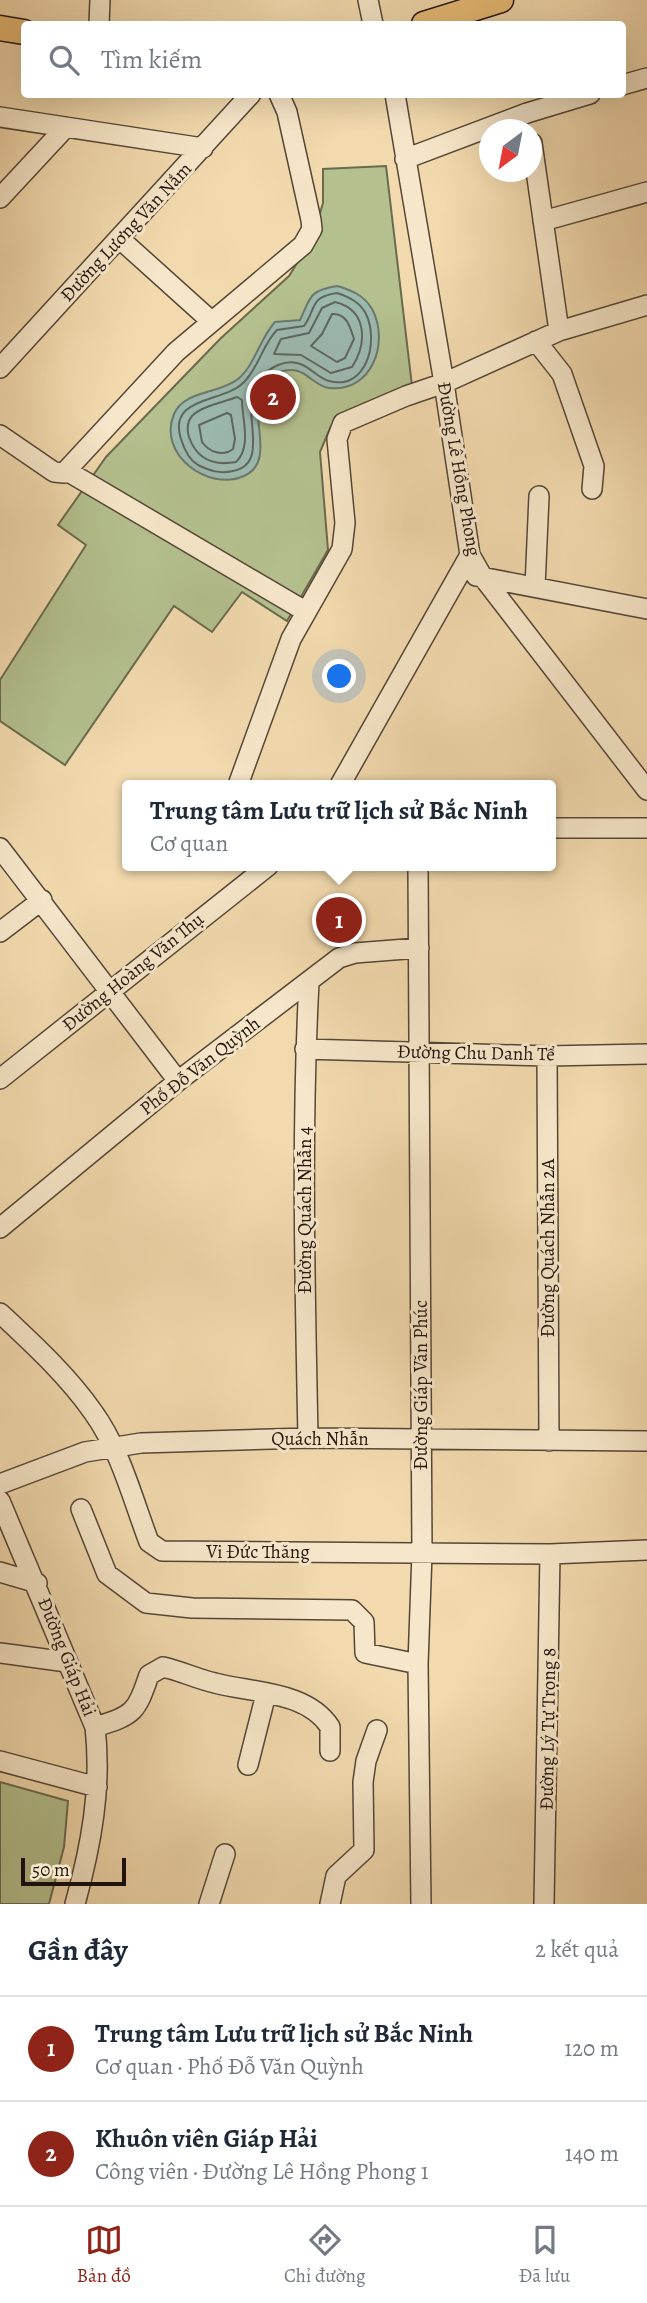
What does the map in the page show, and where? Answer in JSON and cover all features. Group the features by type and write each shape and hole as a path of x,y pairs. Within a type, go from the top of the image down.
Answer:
{"main road":[{"path":"434,21 501,0"},
{"path":"0,28 21,32"}],"street":[{"path":"100,0 100,21"},
{"path":"368,0 372,21"},
{"path":"626,84 647,78"},
{"name":"Đường Lương Văn Nắm","path":"0,368 247,98"},
{"path":"67,471 176,352 210,320 297,252 312,229 287,112 281,98"},
{"name":"Đường Lê Hồng Phong","path":"396,98 470,555 482,576 647,790"},
{"path":"533,119 581,98"},
{"path":"0,117 203,148"},
{"path":"0,198 66,127"},
{"path":"405,159 479,136"},
{"path":"537,182 559,331"},
{"path":"543,221 647,192"},
{"path":"120,239 210,320"},
{"path":"240,780 291,639 335,563 345,535 337,439 343,423 444,383 559,331 647,305"},
{"path":"536,341 562,374 594,467 592,489"},
{"path":"0,435 54,472 67,471 305,611"},
{"path":"535,587 539,496"},
{"path":"343,780 470,555"},
{"path":"460,574 647,609"},
{"path":"556,828 647,828"},
{"path":"0,848 178,1081"},
{"name":"Đường Hoàng Văn Thụ","path":"0,1079 108,990 262,871"},
{"name":"Đường Giáp Văn Phúc","path":"418,871 422,1553 418,1664 421,1904"},
{"path":"0,932 42,900"},
{"name":"Phố Đỗ Văn Quỳnh","path":"0,1228 178,1081 345,955 419,948"},
{"name":"Đường Quách Nhẫn 4","path":"308,1438 304,1269 305,1049 309,982"},
{"name":"Đường Chu Danh Tể","path":"305,1049 547,1056 647,1054"},
{"name":"Đường Quách Nhẫn 2A","path":"547,1056 549,1441"},
{"name":"Vi Đức Thăng","path":"0,1313 72,1386 95,1414 111,1446 149,1542 162,1551 550,1554 647,1550"},
{"name":"Quách Nhẫn","path":"0,1484 85,1452 111,1446 308,1438 647,1441"},
{"name":"Đường Giáp Hải","path":"0,1501 37,1583 95,1727 95,1819 75,1904"},
{"path":"81,1509 107,1574 146,1603 192,1608 352,1609 364,1622 365,1653 418,1664"},
{"name":"Đường Lý Tự Trọng 8","path":"544,1904 550,1554"},
{"path":"0,1572 37,1583"},
{"path":"0,1653 67,1662"},
{"path":"95,1727 127,1717 139,1706 149,1675 163,1667 217,1684 299,1703 320,1714 330,1727 330,1751"},
{"path":"248,1765 265,1694"},
{"path":"330,1904 336,1876 364,1850 363,1782 377,1730"},
{"path":"0,1761 97,1787"},
{"path":"209,1904 225,1854"}],"green space":[{"path":"386,166 412,386 354,409 331,426 320,452 328,550 287,621 242,592 212,632 174,606 65,765 0,721 0,680 86,545 58,525 106,457 220,339 289,276 312,239 323,203 323,169"},
{"path":"0,1782 68,1801 64,1847 49,1904 0,1904"}],"water":[{"path":"337,286 352,291 365,300 377,322 378,350 366,374 344,387 329,388 297,371 276,374 260,389 260,444 255,468 244,476 230,480 215,479 189,466 173,443 171,429 179,406 194,396 238,379 249,366 275,322 300,320 315,293"}],"place":[{"name":"Khuôn viên Giáp Hải","path":"273,397"},
{"name":"Trung tâm Lưu trữ lịch sử Bắc Ninh","path":"339,920"}]}
